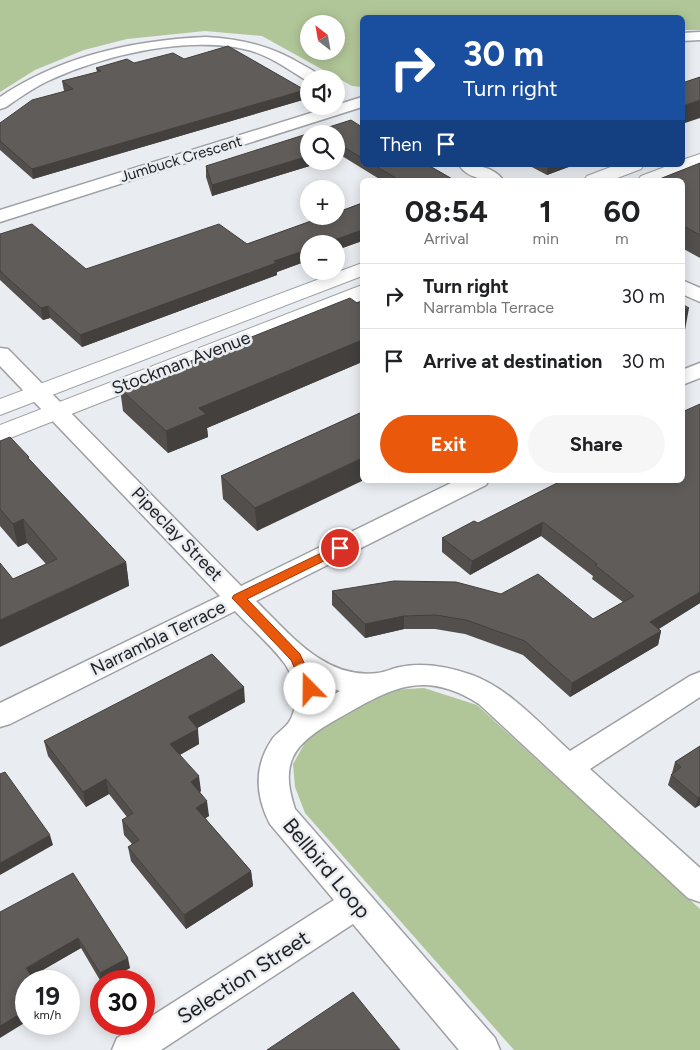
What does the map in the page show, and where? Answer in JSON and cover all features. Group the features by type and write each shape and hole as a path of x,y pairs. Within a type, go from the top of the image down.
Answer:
{"street":[{"path":"685,36 700,36"},
{"path":"0,104 35,82 76,64 123,51 175,44 223,42 254,47 300,70"},
{"path":"345,96 360,103"},
{"name":"Jumbuck Crescent","path":"0,216 360,104"},
{"path":"685,166 700,160"},
{"path":"471,167 491,178"},
{"path":"599,178 629,167"},
{"path":"653,178 682,167"},
{"name":"Stockman Avenue","path":"0,408 360,270"},
{"path":"685,288 700,296"},
{"name":"Stockman Avenue","path":"0,434 360,293"},
{"name":"Pipeclay Street","path":"0,354 296,658 332,678 354,685 379,683"},
{"path":"685,378 700,370"},
{"name":"Narrambla Terrace","path":"0,716 472,483"},
{"name":"Pipeclay Street","path":"296,658 310,690 310,710 302,726"},
{"name":"Bellbird Loop","path":"482,1050 281,815 275,801 273,774 276,760 291,736 302,726 379,683 406,676 435,676 463,682 476,688 498,703 700,888"},
{"path":"568,768 700,683"},
{"name":"Selection Street","path":"130,1050 356,904"}],"green space":[{"path":"0,0 700,0 700,30 685,30 685,15 360,15 360,87 352,86 345,82 345,70 323,70 305,60 345,60 345,15 300,15 300,57 262,36 205,31 127,39 84,50 35,70 0,92"},
{"path":"424,688 477,705 700,909 700,1050 514,1050 305,813 295,787 293,764 314,727 374,691"}],"building":[{"path":"228,46 300,87 300,91 32,169 0,141 0,123 32,100 73,89 62,81 101,71 96,68 127,59 134,63 173,53 184,59"},
{"path":"700,77 700,100 685,105 685,82"},
{"path":"351,120 360,126 360,157 345,148 345,125 335,125"},
{"path":"300,136 300,159 212,185 206,166"},
{"path":"700,163 700,235 685,227 685,178 662,178"},
{"path":"377,167 431,167 451,178 396,178"},
{"path":"360,204 360,231 345,236 300,235 300,252 274,261 276,263 80,335 48,306 41,308 0,271 0,234 32,224 86,269 219,224 247,244 300,225 345,225 345,210"},
{"path":"350,298 357,303 360,302 360,341 199,408 206,414 166,431 120,389"},
{"path":"700,404 700,592 650,622 661,631 572,683 525,641 466,620 436,615 404,616 365,624 332,591 394,581 456,582 501,594 538,574 593,619 634,596 543,522 472,561 442,538 474,521 478,523 557,483 685,483 685,411"},
{"path":"360,413 360,459 255,508 221,476"},
{"path":"10,437 126,562 0,620 0,563 13,579 57,559 23,519 13,524 0,509 0,441"},
{"path":"212,654 244,687 188,717 198,729 170,744 199,776 191,782 207,801 196,808 251,871 184,915 128,847 139,840 122,820 133,813 106,779 83,792 44,741"},
{"path":"700,746 700,797 698,798 671,775 681,767 675,762"},
{"path":"5,772 50,835 0,863 0,774"},
{"path":"73,873 128,958 106,970 98,970 78,938 26,968 27,970 15,970 15,1017 0,1026 0,912"},
{"path":"353,992 400,1050 267,1050"}],"route":[{"path":"310,689 296,658 238,598 340,548"}]}
